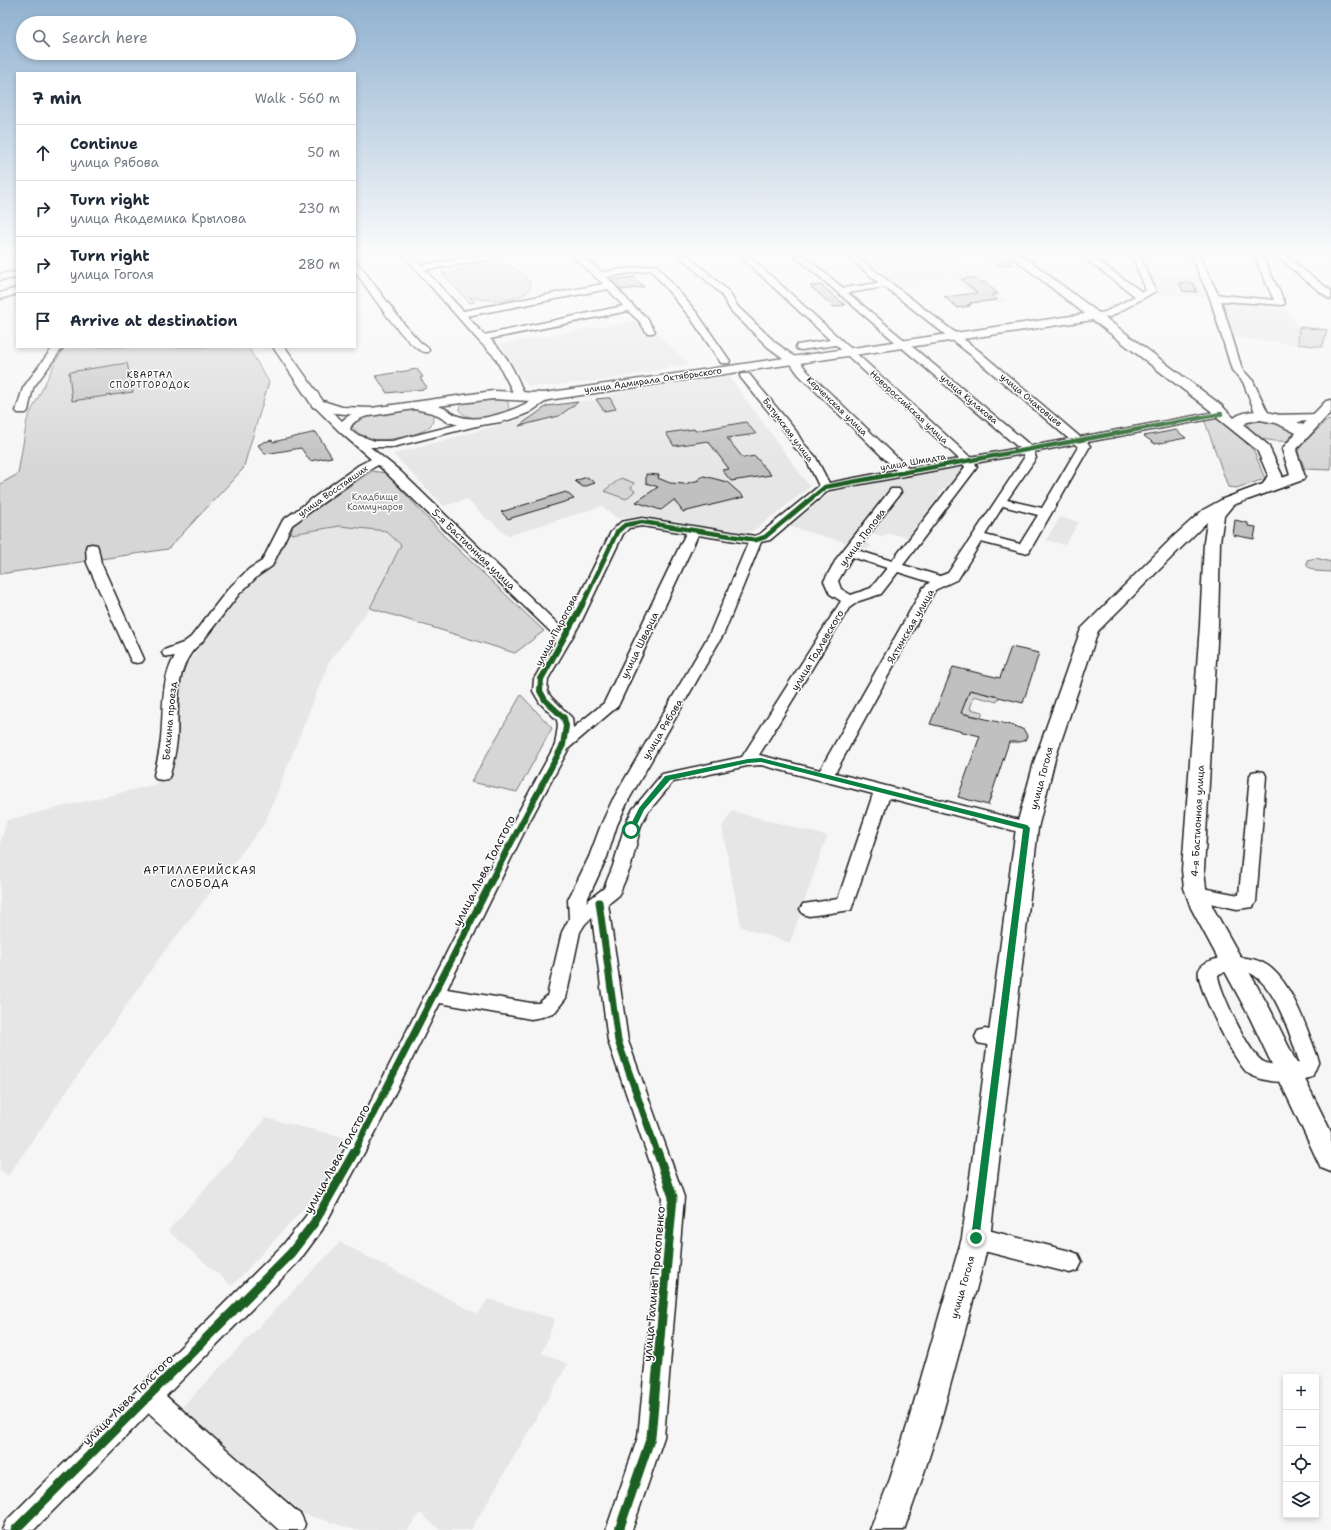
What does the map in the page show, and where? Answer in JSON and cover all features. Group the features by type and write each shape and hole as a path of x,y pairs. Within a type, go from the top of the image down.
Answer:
{"main road":[{"name":"улица Адмирала Октябрьского","path":"468,398 501,394 544,397 1015,327"},
{"path":"1110,327 1219,411 1237,428 1263,448 1275,476 1273,482 1267,489"},
{"path":"280,348 322,406 346,412 370,412 424,407 440,411 453,419 465,422 486,421 510,415 536,404 544,397"},
{"path":"510,415 520,404 520,396"},
{"path":"370,412 468,398"},
{"path":"446,415 446,410 450,404 468,398"},
{"path":"1252,439 1273,445 1299,438 1331,404"},
{"path":"1219,411 1264,417 1293,424 1299,438"},
{"path":"1237,428 1236,423 1240,420 1264,417"},
{"name":"улица Гоголя","path":"887,1530 906,1479 924,1422 976,1238 993,1038 1027,828 1045,759 1090,630 1180,538 1208,514 1228,502 1298,477 1289,449 1299,438"},
{"name":"4-я Бастионная улица","path":"1228,502 1216,515 1212,542 1209,624 1193,870 1195,888 1202,908 1261,1016 1331,1160"}],"street":[{"path":"402,327 419,347 424,350"},
{"path":"472,327 490,344 515,383 520,396"},
{"path":"482,338 534,327"},
{"path":"648,327 650,331"},
{"path":"702,327 725,361"},
{"name":"Керченская улица","path":"753,327 772,345 794,360 803,373 905,472"},
{"name":"Новороссийская улица","path":"822,327 968,461"},
{"name":"улица Кулакова","path":"884,327 1028,449"},
{"name":"улица Очаковцев","path":"943,327 1078,440"},
{"path":"1223,327 1237,370 1248,381 1264,417 1306,418 1319,416"},
{"path":"801,347 838,342"},
{"path":"22,411 28,388 57,348"},
{"name":"Батумская улица","path":"745,376 792,433 798,445 811,458 825,487"},
{"name":"5-я Бастионная улица","path":"322,406 347,433 379,459 554,626 560,634 562,643"},
{"name":"улица Шмидта","path":"756,540 765,537 825,487 1078,440 1219,411"},
{"path":"370,412 353,417 349,420 345,424 347,433 369,444 393,444"},
{"path":"420,436 435,427 446,415"},
{"path":"379,459 382,451 393,444 420,436 486,421"},
{"path":"978,537 1024,549 1084,446 1078,440"},
{"name":"Ялтинская улица","path":"825,776 930,588 953,576 1030,458 1028,449"},
{"name":"улица Восставших","path":"287,523 363,468 379,459"},
{"name":"улица Годлевского","path":"748,761 844,605 849,600 862,597 876,591 971,467 968,461"},
{"name":"улица Попова","path":"849,600 835,591 831,581 842,561 895,492"},
{"path":"1000,502 1046,513"},
{"name":"улица Пирогова","path":"563,745 566,726 564,718 545,700 540,691 541,679 574,622 615,534 625,525 642,522 694,530"},
{"name":"Белкина проезд","path":"162,775 167,753 169,708 173,675 179,658 188,646 196,640 242,584 254,572 267,563 287,523"},
{"path":"694,530 756,540"},
{"name":"улица Шварца","path":"563,745 610,706 694,530"},
{"name":"улица Рябова","path":"578,919 577,900 598,857 609,824 620,801 717,633 756,540"},
{"path":"92,548 94,563 138,659"},
{"path":"850,552 941,581"},
{"name":"улица Пирогова","path":"554,626 563,628 574,622"},
{"name":"Белкина проезд","path":"169,653 188,646"},
{"name":"улица Льва Толстого","path":"15,1530 291,1253 314,1223 328,1202 369,1125 528,808 563,745"},
{"path":"748,761 761,760 1027,828"},
{"name":"улица Рябова","path":"434,994 530,1011 544,1009 549,1006 556,998 571,932 578,919 611,892 622,866 632,825 641,809 668,778 748,761"},
{"path":"1197,894 1237,902 1247,902 1258,776"},
{"path":"809,909 845,905 883,790"},
{"name":"улица Галины Прокопенко","path":"599,902 618,1041 673,1197 651,1437 619,1530"},
{"path":"1232,964 1217,966 1208,972 1210,984 1239,1045 1250,1064 1264,1071 1288,1073"},
{"path":"976,1238 1070,1262"},
{"path":"148,1396 292,1524"}],"shaded area":[{"path":"595,327 652,327 689,364 614,379 547,386 527,386 500,344"},
{"path":"1230,327 1316,327 1329,329 1326,348 1233,337"},
{"path":"729,376 810,487 753,531 741,533 637,516 618,519 602,506 507,536 467,499 444,506 393,454 543,413 539,411 547,406 598,399 626,391 627,388"},
{"path":"954,467 964,469 947,490 943,489 938,495 943,497 911,538 893,534 887,534 884,537 873,534 865,542 872,545 868,549 788,526 834,490"},
{"path":"1060,517 1079,522 1065,545 1046,540"},
{"path":"340,526 386,531 401,545 370,608 328,664 265,823 160,957 8,1176 0,1170 0,843 7,820 157,784 169,676 183,670 238,594 271,567 291,534"},
{"path":"732,811 827,836 790,943 741,927 722,827"},
{"path":"265,1118 347,1138 316,1195 232,1286 168,1231 254,1133"},
{"path":"340,1242 478,1314 488,1299 555,1319 542,1353 568,1364 471,1530 440,1530 420,1513 408,1530 356,1530 304,1514 197,1421 180,1409"}],"green space":[{"path":"1299,327 1327,330 1322,347 1298,344"},
{"path":"64,348 249,348 269,382 243,469 168,549 0,574 0,484 18,474 27,420 55,363"},
{"path":"490,398 504,399 508,402 509,410 490,417 476,418 470,417 459,410 460,405 465,402"},
{"path":"417,409 430,411 433,416 433,422 427,429 412,435 393,439 376,440 363,436 352,427 358,419 372,414"},
{"path":"1217,418 1236,433 1254,451 1265,479 1236,488 1228,487 1204,419"},
{"path":"1258,420 1273,421 1295,431 1287,441 1263,439 1252,433 1249,429 1248,423"},
{"path":"1328,420 1331,421 1331,470 1305,469 1298,452 1300,446"},
{"name":"Кладбище Коммунаров","path":"372,471 386,473 443,535 544,631 515,653 370,608 401,545 386,531 340,526 291,534 293,524"},
{"path":"621,478 634,483 631,488 635,491 626,499 604,491"},
{"path":"1316,558 1331,562 1331,572 1315,571 1307,566 1307,560"},
{"path":"970,690 999,697 997,702 974,696 970,709 983,712 981,717 961,713"},
{"path":"521,695 552,728 517,792 471,782"}],"building":[{"path":"127,363 133,392 72,401 69,372"},
{"path":"417,369 423,377 420,378 427,387 424,389 387,393 376,376"},
{"path":"610,398 616,409 604,411 596,399"},
{"path":"578,402 559,416 519,426 547,406"},
{"path":"746,422 756,434 727,438 743,458 755,456 771,475 731,481 722,470 729,469 708,441 674,446 666,433 694,429 695,431"},
{"path":"1176,430 1186,438 1155,444 1144,436"},
{"path":"316,432 332,457 310,461 301,448 265,454 258,445 272,440 273,442"},
{"path":"646,474 659,475 658,478 670,483 685,484 699,480 699,478 704,476 727,482 744,497 683,512 674,500 661,510 636,502 658,487 646,483"},
{"path":"587,477 595,483 583,487 575,481"},
{"path":"566,492 574,499 508,519 501,512"},
{"path":"1235,520 1248,523 1248,526 1256,527 1254,539 1233,535"},
{"path":"1011,647 1039,653 1023,703 970,690 961,713 1015,726 1024,730 1027,736 1025,740 1020,742 1009,742 988,805 958,797 980,736 930,724 953,667 1000,678"}],"cycle path":[{"path":"15,1530 291,1253 314,1223 327,1202 369,1125 520,824 563,745 566,726 564,718 545,700 540,691 541,679 574,622 617,532 625,525 642,522 756,540 765,537 825,487 1221,414"},
{"path":"599,902 618,1041 673,1197 651,1437 619,1530"}],"district":[{"name":"КВАРТАЛ СПОРТГОРОДОК","path":"150,380"},
{"name":"АРТИЛЛЕРИЙСКАЯ СЛОБОДА","path":"200,876"}],"route":[{"path":"631,830 632,825 641,809 668,778 748,761 761,760 1027,828 976,1238"}]}
